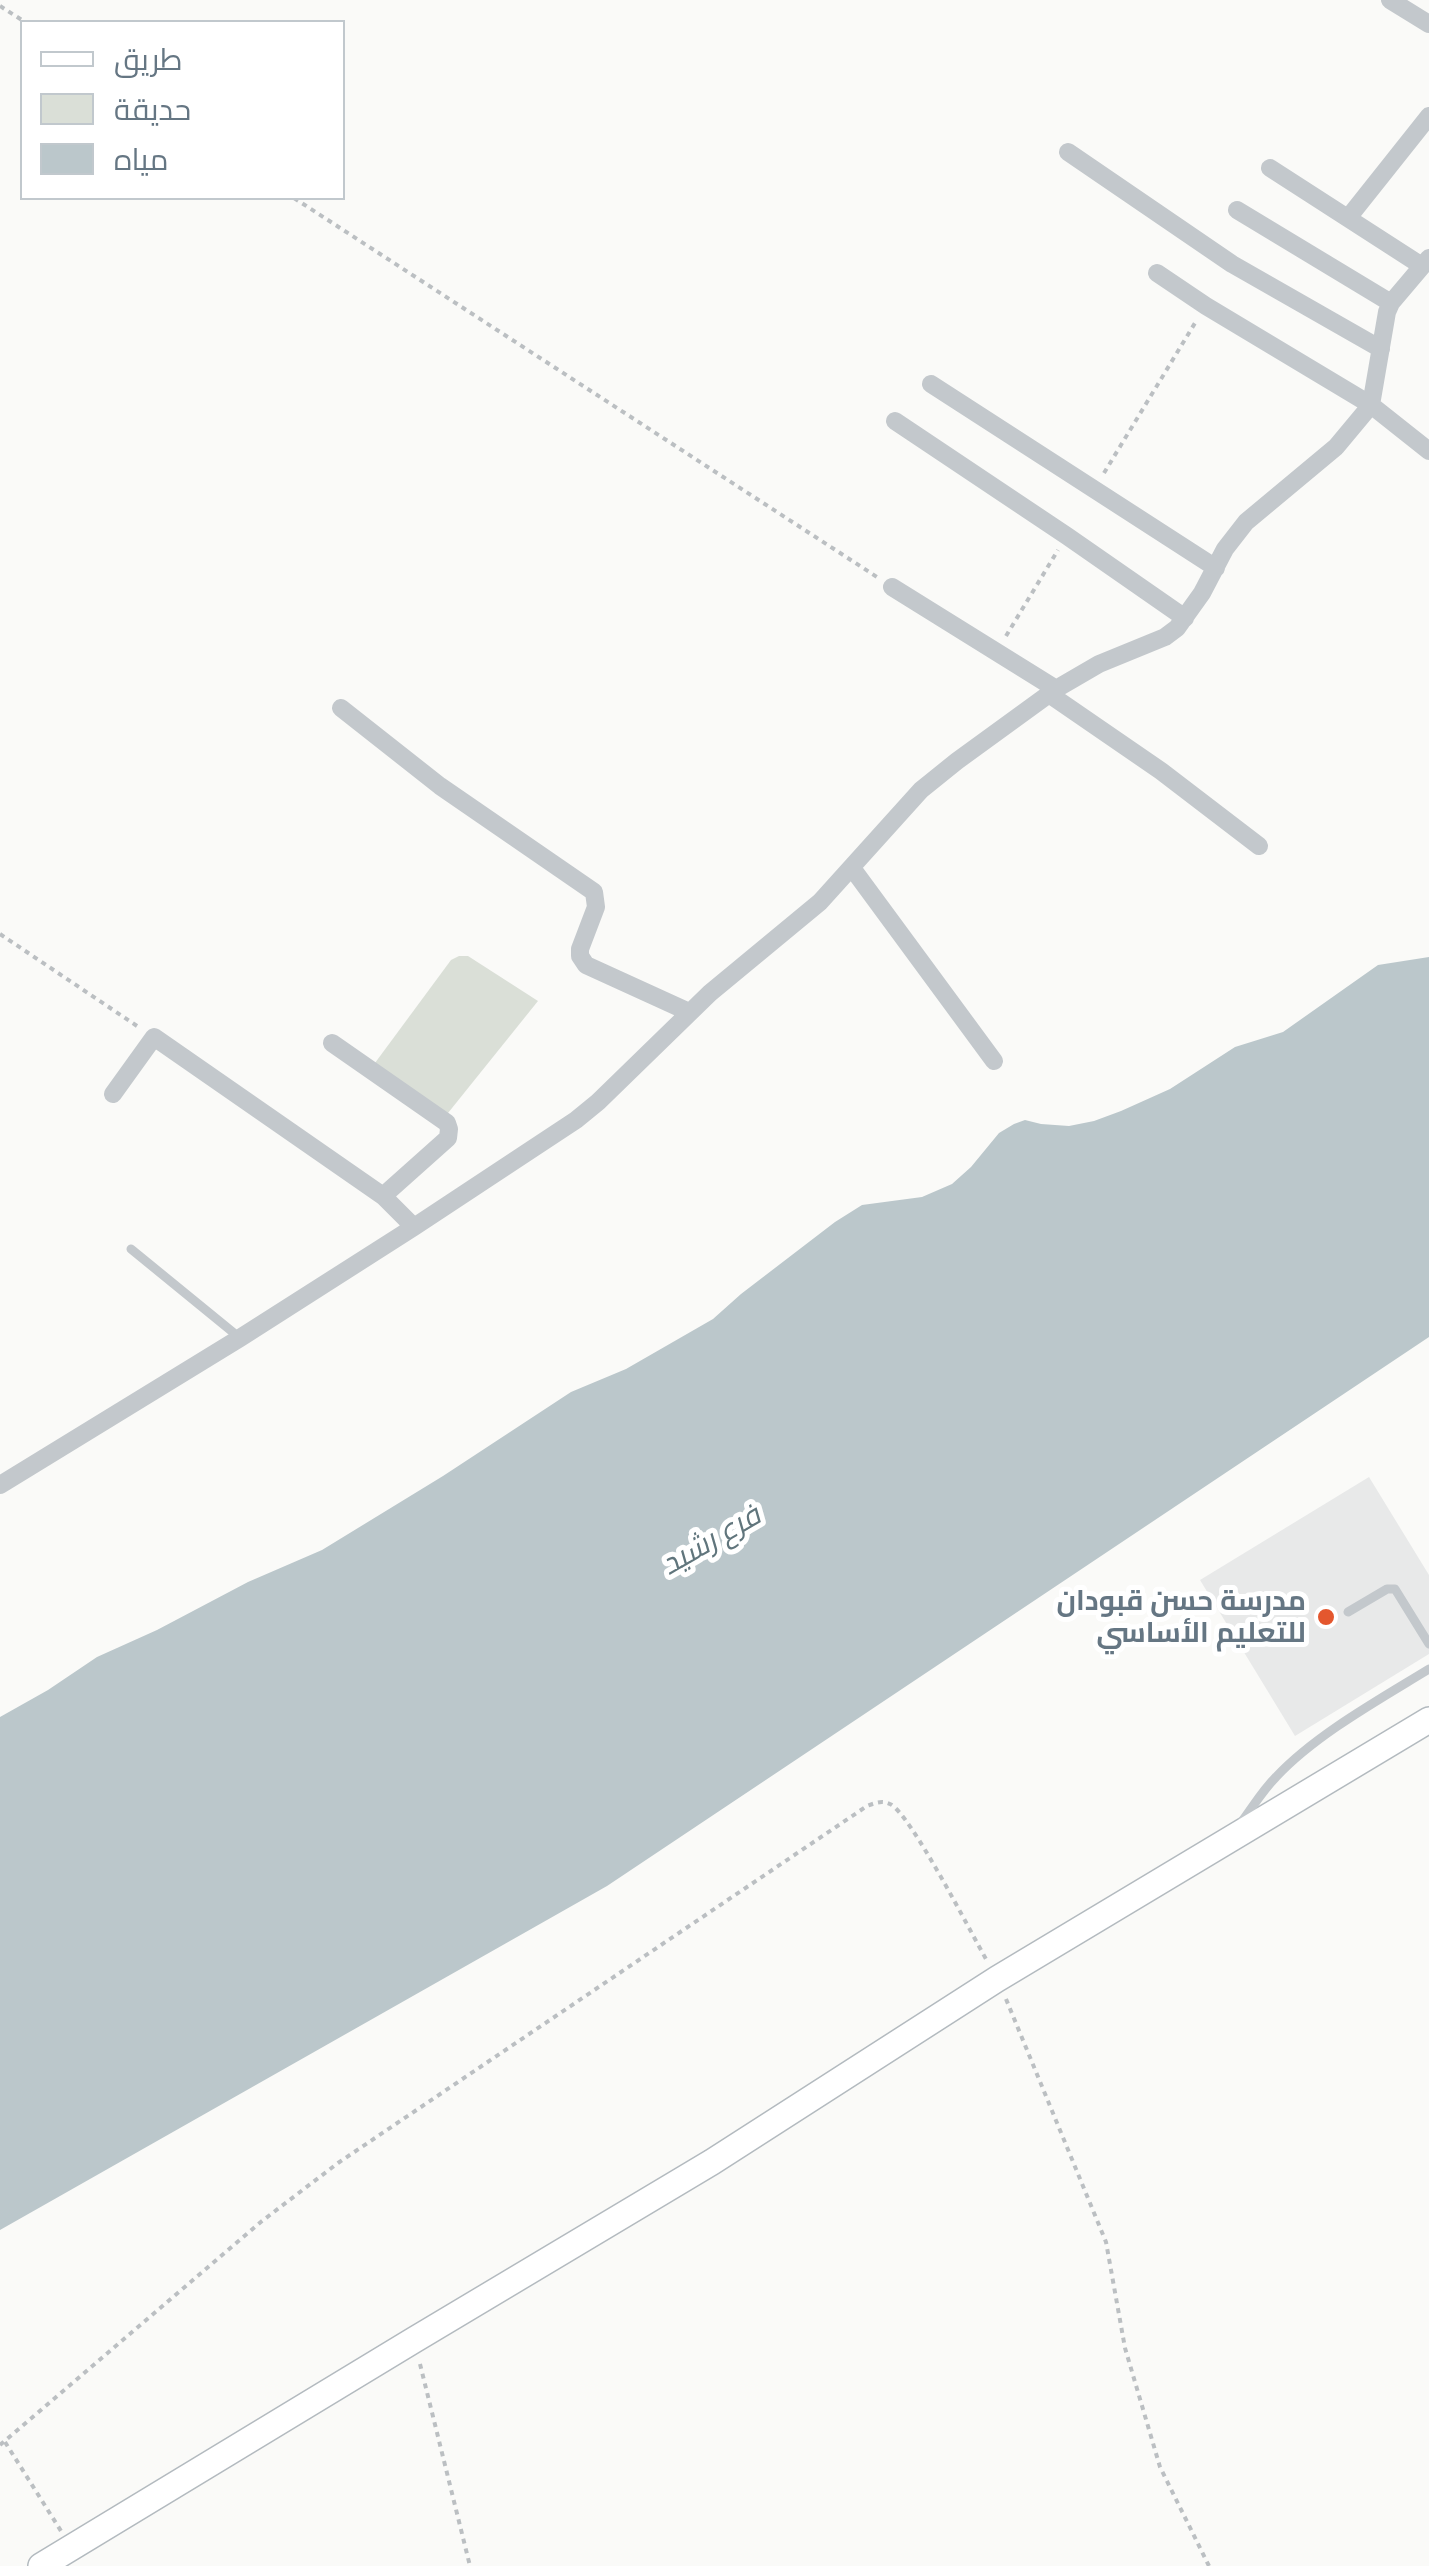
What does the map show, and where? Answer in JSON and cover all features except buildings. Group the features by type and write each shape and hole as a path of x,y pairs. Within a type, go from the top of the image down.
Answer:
{"street":[{"path":"1390,0 1429,24"},
{"path":"1348,218 1429,116"},
{"path":"1068,152 1232,264 1381,349"},
{"path":"0,1485 414,1228 576,1120 689,1012 820,902 889,822 957,760 1052,692 1099,664 1165,637 1177,628 1234,535 1336,447 1372,406 1391,304 1425,262 1270,168"},
{"path":"1237,210 1391,304"},
{"path":"1157,272 1372,406 1429,452"},
{"path":"932,384 1216,568"},
{"path":"896,422 1185,618"},
{"path":"892,586 1052,692 1259,846"},
{"path":"341,708 440,786 594,892 596,906 580,949 586,965 689,1012"},
{"path":"852,868 994,1060"},
{"path":"113,1094 154,1037 383,1196 414,1228"},
{"path":"332,1043 449,1128 448,1138 383,1196"},
{"path":"41,2566 712,2162 997,1978 1429,1720"}],"lane":[{"path":"131,1249 240,1338"},
{"path":"1348,1612 1387,1589 1395,1590 1429,1644"},
{"path":"1232,1838 1261,1794 1290,1763 1429,1669"}],"path":[{"path":"0,6 22,20"},
{"path":"297,200 892,586"},
{"path":"1094,491 1206,306"},
{"path":"996,653 1067,536"},
{"path":"0,934 154,1037"},
{"path":"72,2547 2,2443 262,2220 338,2162 867,1806 879,1802 896,1808 914,1830 997,1978 1106,2242 1125,2348 1160,2467 1209,2566"},
{"path":"414,2340 470,2566"}],"shaded area":[{"name":"مدرسة حسن قبودان للتعليم الأساسي","path":"1369,1477 1429,1575 1429,1654 1295,1736 1200,1580"}],"green space":[{"path":"468,956 538,1001 444,1118 372,1067 451,960"}],"water":[{"name":"فرع رشيد","path":"1429,957 1429,1337 607,1886 0,2230 0,1717 97,1657 322,1550 571,1392 626,1369 713,1319 862,1205 922,1197 952,1184 999,1133 1014,1124 1025,1120 1069,1126 1121,1111 1170,1089 1235,1047 1283,1032 1378,965"}],"place":[{"name":"مدرسة حسن قبودان للتعليم الأساسي","path":"1326,1617"}]}
